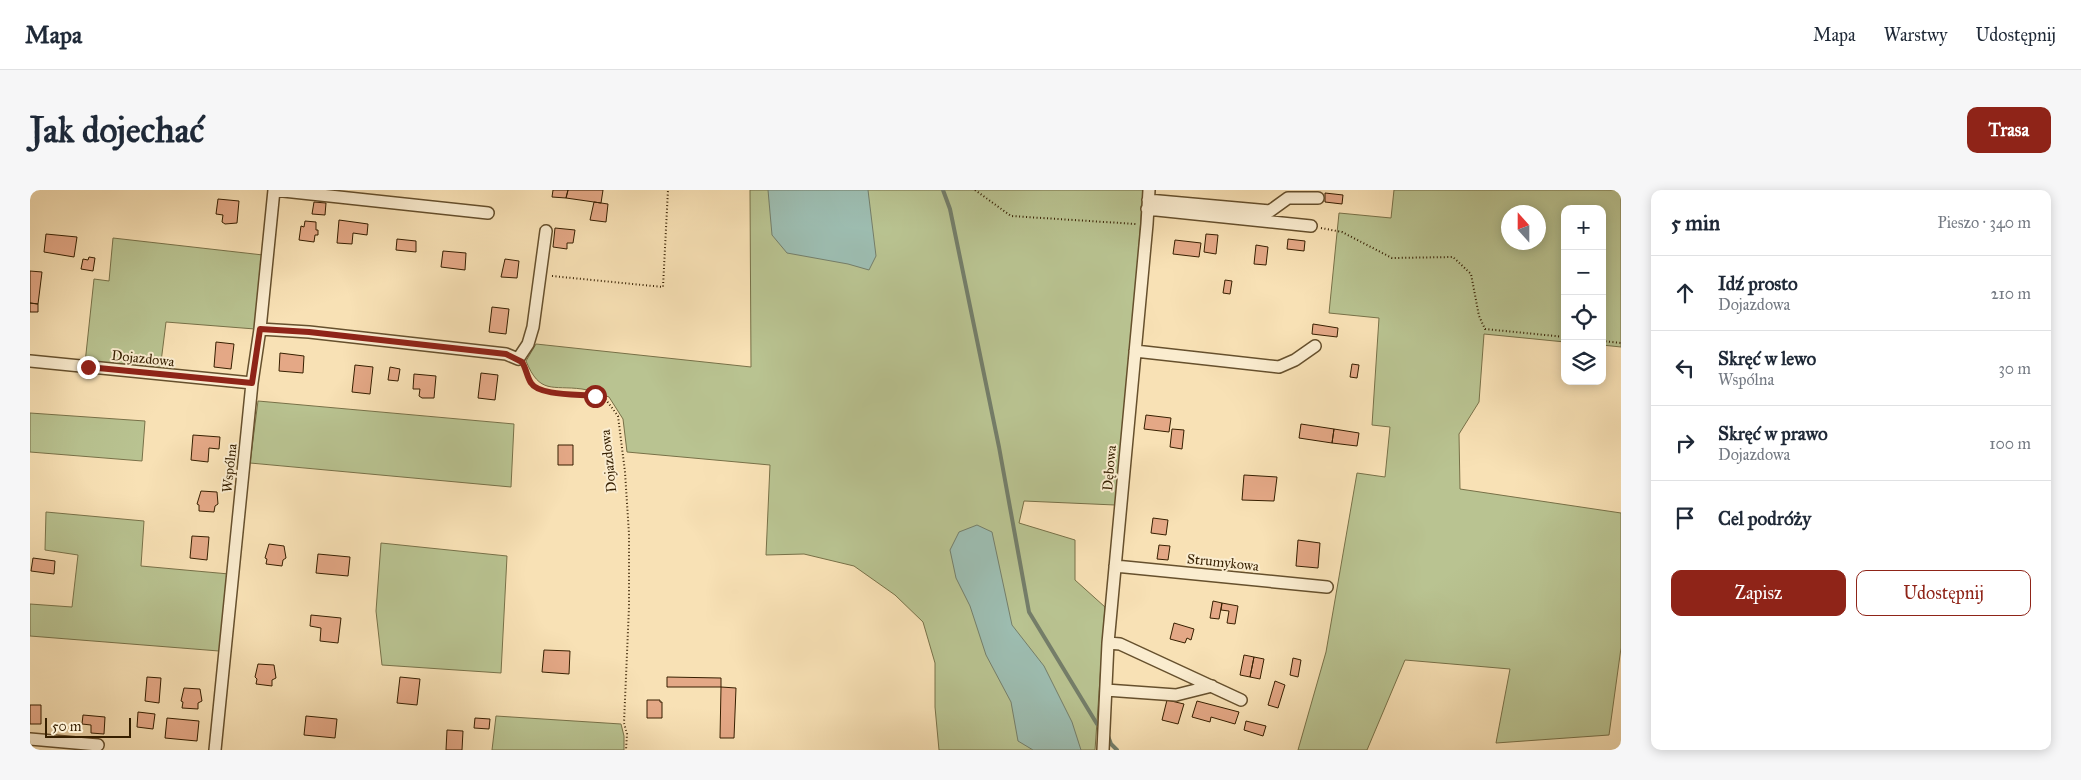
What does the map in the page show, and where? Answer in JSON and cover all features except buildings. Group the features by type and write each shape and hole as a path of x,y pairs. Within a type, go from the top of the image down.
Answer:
{"street":[{"path":"274,190 488,213"},
{"name":"Wspólna","path":"216,750 252,383 260,329 274,190"},
{"path":"1148,199 1270,211 1288,198 1318,198"},
{"path":"1148,199 1311,226"},
{"name":"Dębowa","path":"1102,750 1108,643 1148,199"},
{"path":"260,329 309,332 506,354 518,359 528,344 533,327 546,231"},
{"path":"1135,351 1279,367 1295,360 1314,346"},
{"name":"Dojazdowa","path":"30,361 252,383"},
{"name":"Strumykowa","path":"1115,566 1327,587"},
{"path":"1108,643 1120,644 1241,700"},
{"path":"1106,690 1176,695 1212,686"},
{"path":"30,739 98,745"}],"path":[{"path":"540,274 663,287 668,190"},
{"path":"975,190 1011,216 1147,224"},
{"path":"1311,226 1342,232 1392,258 1453,257 1471,274 1479,316 1485,329 1561,337"},
{"path":"1606,341 1621,343"},
{"name":"Dojazdowa","path":"518,359 522,362 530,382 535,388 545,392 604,397 618,416 625,472 629,534 627,682 624,723 627,734 626,750"}],"green space":[{"path":"750,190 1143,190 1135,301 1115,505 1024,501 1019,523 1075,540 1075,580 1105,607 1095,750 939,750 935,707 935,663 923,622 895,595 854,566 804,554 766,555 770,465 627,452 623,419 609,397 585,390 548,386 542,384 531,372 526,361 536,344 751,367"},
{"path":"1394,190 1621,190 1621,347 1606,345 1606,205 1561,205 1561,342 1484,334 1479,402 1459,434 1460,489 1621,513 1621,648 1609,735 1496,743 1510,669 1405,660 1367,750 1298,750 1326,652 1357,473 1385,477 1390,427 1372,425 1379,318 1329,313 1339,213 1391,218"},
{"path":"113,238 263,255 255,329 166,322 160,370 85,363 94,279 109,281"},
{"path":"258,401 514,424 511,487 250,463"},
{"path":"30,413 145,421 142,461 30,452"},
{"path":"46,512 144,521 141,566 229,574 219,651 30,636 30,604 72,607 78,555 45,550"},
{"path":"381,543 507,556 501,673 382,665 376,611"},
{"path":"496,716 621,724 624,736 624,750 492,750"}],"shaded area":[{"path":"768,190 868,190 876,256 869,270 848,264 787,253 772,235"},
{"path":"977,525 992,532 1012,625 1044,666 1072,722 1081,750 1033,750 1018,741 1011,702 986,655 970,606 956,578 950,550 959,532"}],"waterway":[{"path":"943,190 950,209 999,447 1029,612 1097,724"},
{"path":"1108,736 1111,744 1117,750"}],"route":[{"path":"88,367 252,383 260,329 309,332 506,354 522,362 530,382 535,388 545,392 595,396"}]}
